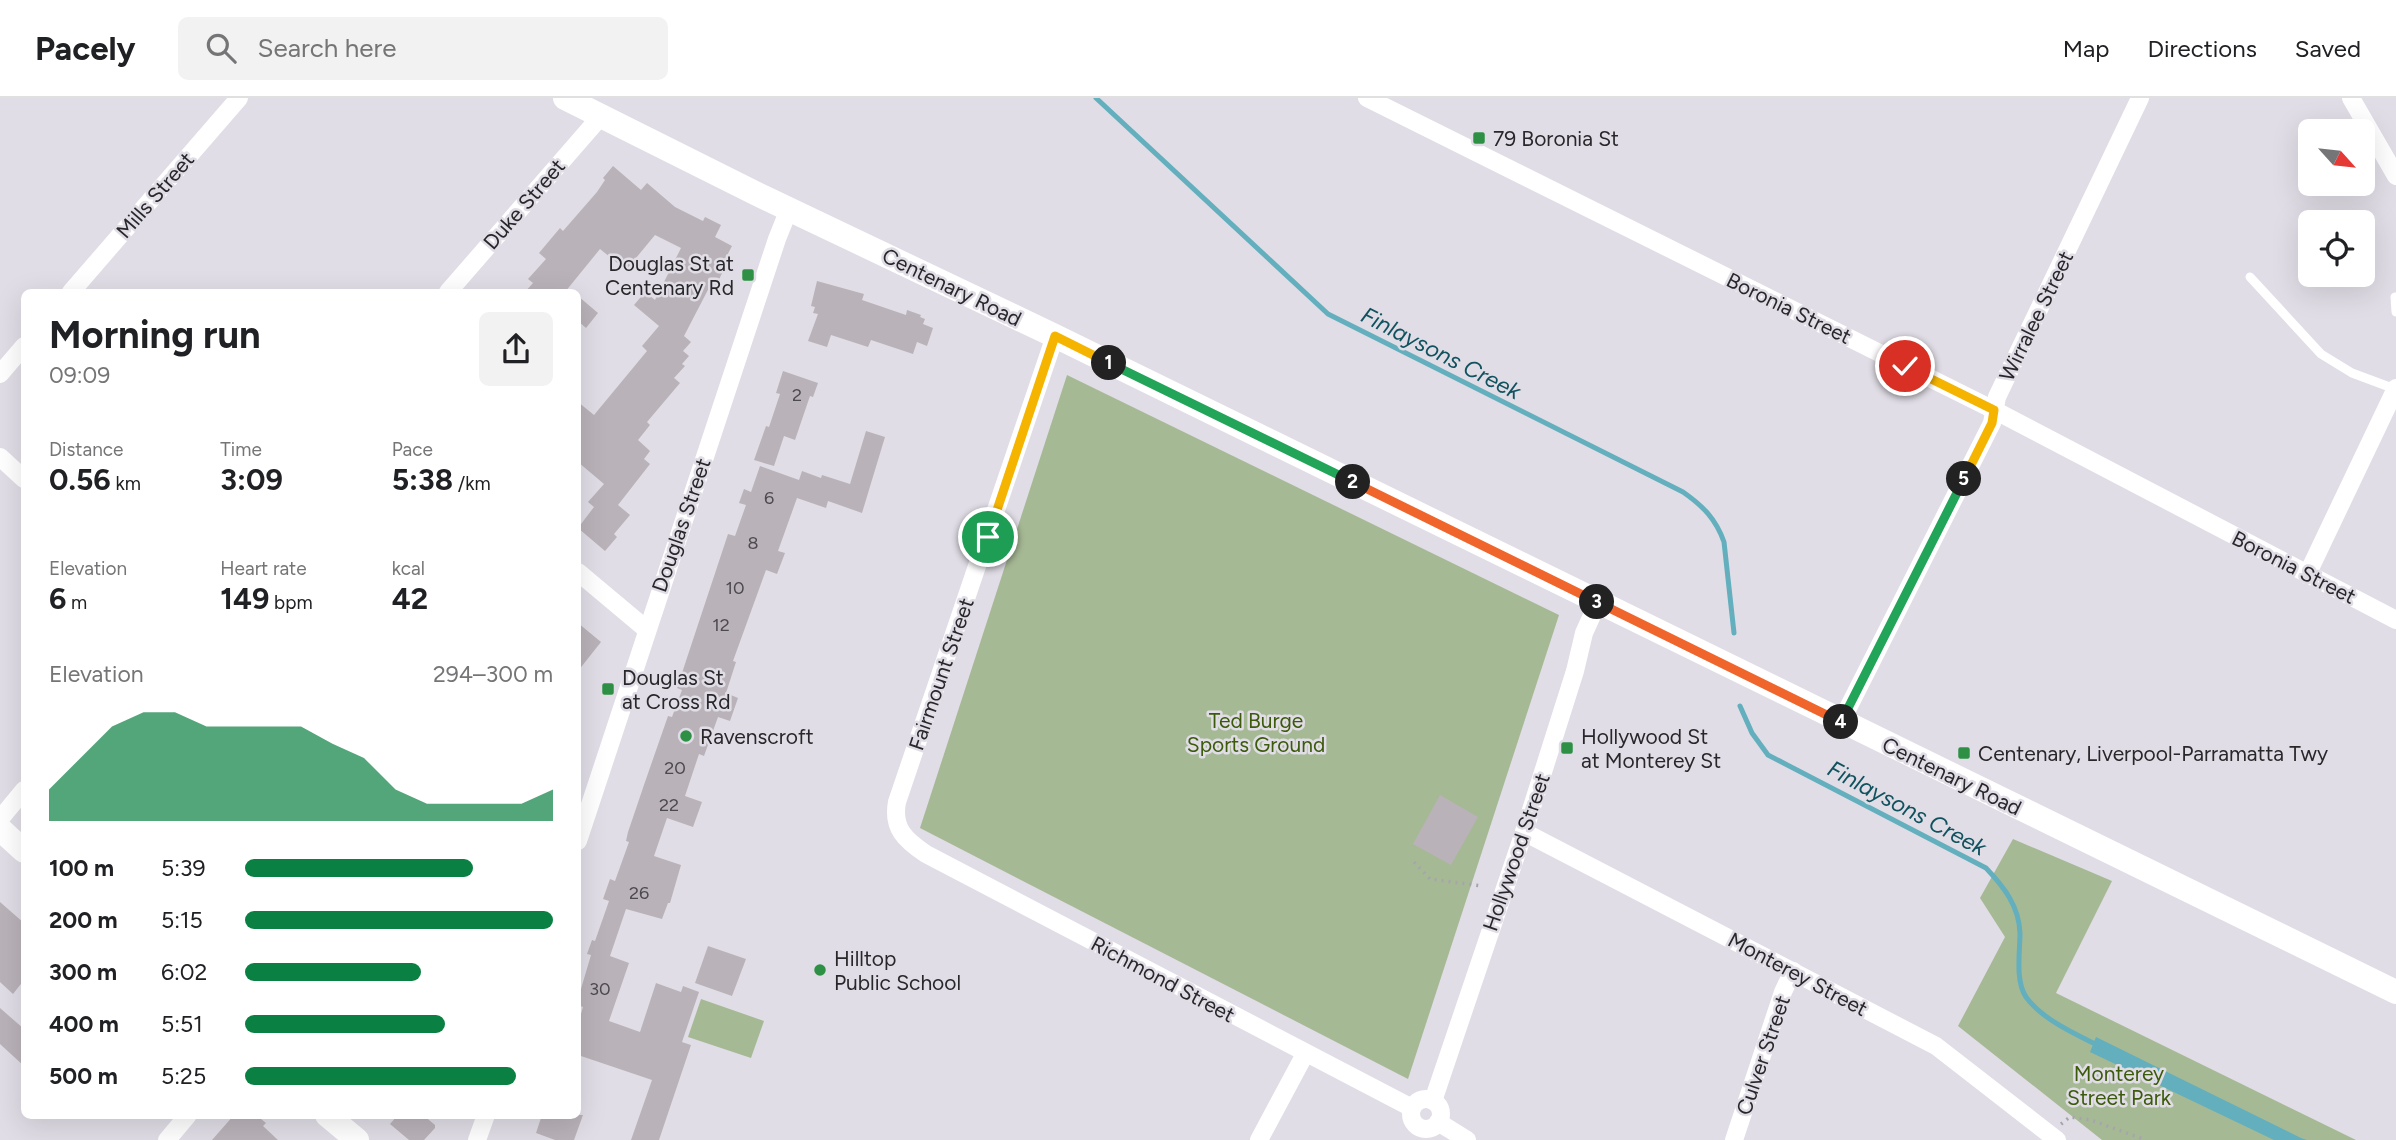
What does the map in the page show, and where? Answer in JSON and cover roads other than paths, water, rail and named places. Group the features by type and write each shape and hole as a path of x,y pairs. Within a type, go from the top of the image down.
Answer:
{"main road":[{"name":"Centenary Road","path":"565,98 2396,992"},
{"path":"0,829 21,848"},
{"path":"332,1119 356,1140"}],"street":[{"name":"Mills Street","path":"74,289 239,98"},
{"name":"Boronia Street","path":"1367,98 1994,410 2396,620"},
{"name":"Wirralee Street","path":"1841,722 1992,423 1997,397 2140,98"},
{"path":"2351,98 2396,176"},
{"name":"Duke Street","path":"451,289 601,116"},
{"name":"Douglas Street","path":"581,832 646,629 789,209"},
{"name":"Fairmount Street","path":"916,847 901,834 896,821 897,802 1055,336"},
{"path":"0,374 21,350"},
{"path":"2307,575 2396,389"},
{"path":"0,457 21,476"},
{"path":"581,575 646,629"},
{"name":"Hollywood Street","path":"1433,1101 1576,671 1584,633 1598,603"},
{"path":"0,819 21,794"},
{"name":"Monterey Street","path":"1524,832 1936,1046 2052,1136"},
{"name":"Richmond Street","path":"916,847 1412,1108"},
{"name":"Culver Street","path":"1734,1140 1783,992 1793,971"},
{"path":"1259,1140 1305,1054"},
{"path":"1421,1100 1433,1101 1440,1111 1438,1122 1431,1128 1419,1126 1413,1121 1412,1108 1421,1100"},
{"path":"167,1140 185,1119"},
{"path":"477,1140 485,1119"},
{"path":"1438,1122 1466,1140"}],"lane":[{"path":"2250,277 2321,354 2352,373 2396,389"},
{"path":"2395,297 2396,312"}],"water":[{"path":"2096,1037 2307,1140 2274,1140 2090,1052"}],"waterway":[{"name":"Finlaysons Creek","path":"1096,98 1328,314 1683,492 1697,502 1713,520 1724,542 1734,633"},
{"name":"Finlaysons Creek","path":"1740,706 1752,733 1768,755 1986,868 2004,890 2017,914 2020,933 2019,974 2026,997 2049,1019 2097,1045"}],"place":[{"name":"79 Boronia St","path":"1479,138"},
{"name":"Douglas St at Centenary Rd","path":"748,275"},
{"name":"Douglas St at Cross Rd","path":"608,689"},
{"name":"Ravenscroft","path":"686,736"},
{"name":"Hollywood St at Monterey St","path":"1567,748"},
{"name":"Centenary, Liverpool-Parramatta Twy","path":"1964,753"},
{"name":"Hilltop Public School","path":"820,970"}],"park label":[{"name":"Ted Burge Sports Ground","path":"1256,732"},
{"name":"Monterey Street Park","path":"2119,1085"}]}
